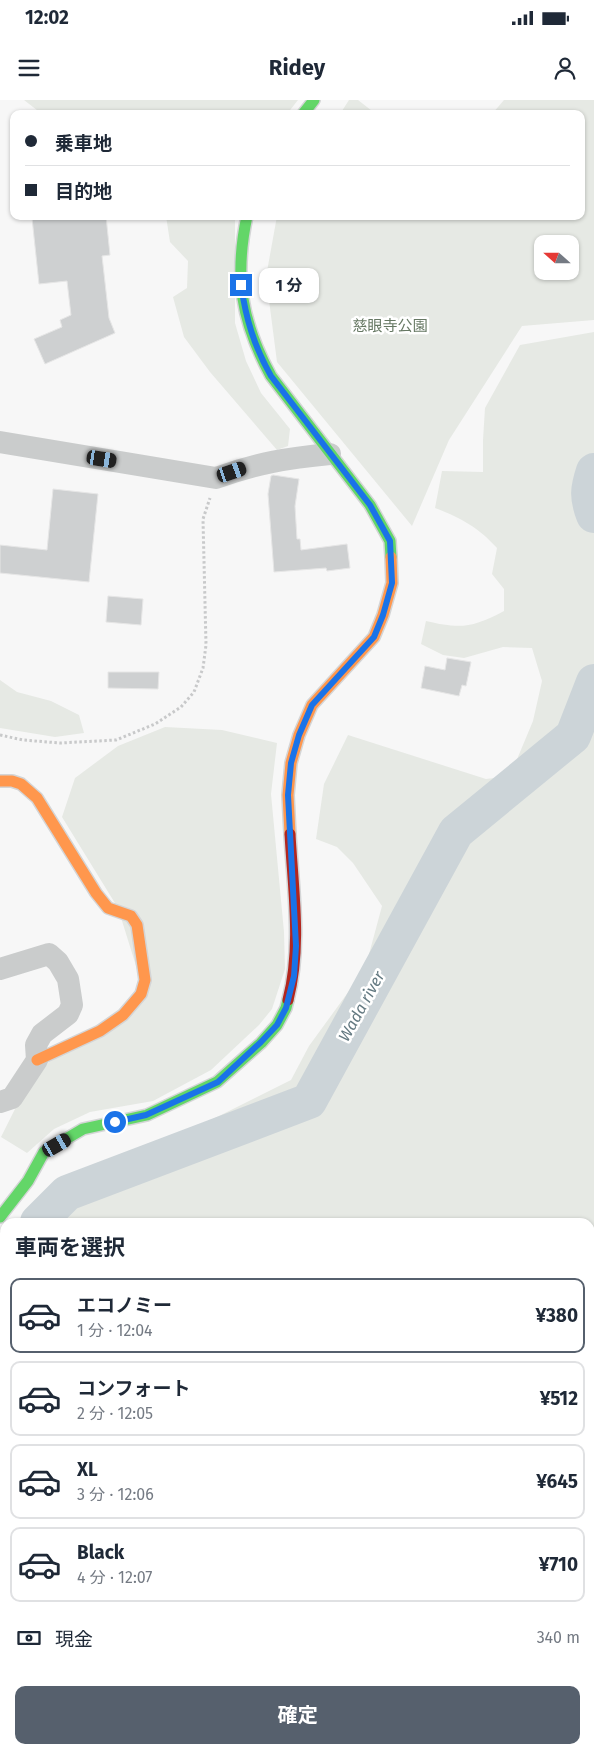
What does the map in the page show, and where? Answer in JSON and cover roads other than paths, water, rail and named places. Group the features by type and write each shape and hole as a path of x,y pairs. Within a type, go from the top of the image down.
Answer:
{"street":[{"path":"305,110 314,100"},
{"path":"0,1217 28,1181 44,1152 83,1130 146,1115 218,1082 277,1025 286,1008 294,976 296,946 288,795 291,763 299,735 312,705 374,637 383,615 392,583 390,541 370,505 271,376 259,355 253,340 240,274 240,252 246,220"},
{"path":"0,442 216,478 247,467 283,459 330,454"},
{"path":"0,781 11,779 26,786 37,798 96,893 108,908 131,916 137,925 145,980 141,994 123,1015 100,1031 37,1060 12,1098 0,1102"},
{"path":"0,969 49,954 58,962 68,978 72,1005 68,1014 42,1034 36,1045 37,1060"}],"waterway":[{"name":"Wada river","path":"594,471 589,493 594,515"},
{"name":"Wada river","path":"42,1218 67,1193 309,1101 456,832 573,736 594,682"}],"park label":[{"name":"慈眼寺公園","path":"390,326"}]}
